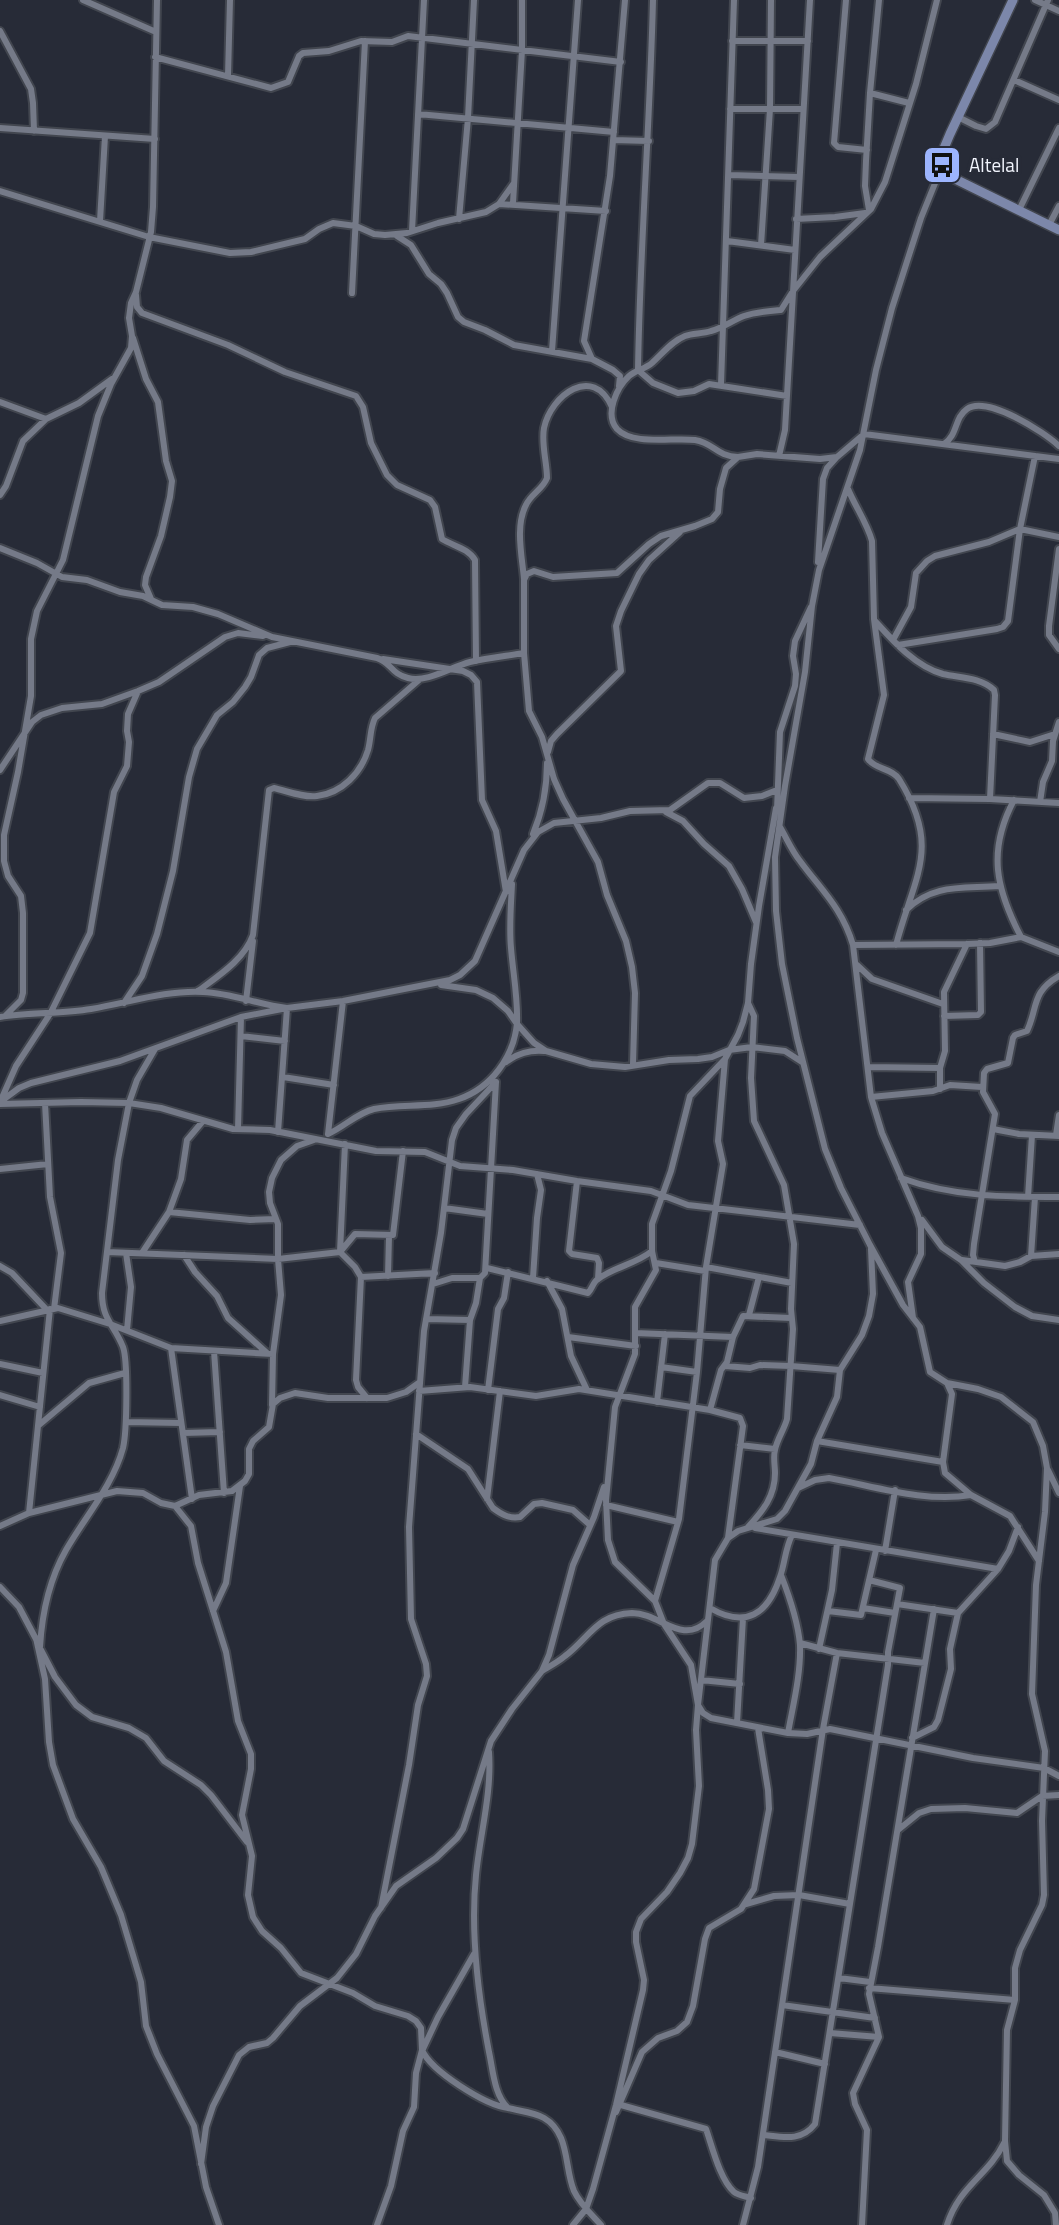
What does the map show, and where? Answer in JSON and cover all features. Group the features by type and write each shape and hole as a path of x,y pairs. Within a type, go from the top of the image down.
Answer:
{"street":[{"path":"83,0 156,32"},
{"path":"152,600 145,585 161,536 172,481 166,461 158,402 146,379 129,318 149,237 153,207 157,0"},
{"path":"228,76 230,0"},
{"path":"412,231 424,0"},
{"path":"459,219 474,0"},
{"path":"513,203 522,50 522,0"},
{"path":"552,351 578,0"},
{"path":"592,359 584,341 606,211 625,0"},
{"path":"638,370 653,0"},
{"path":"721,385 734,0"},
{"path":"761,245 770,109 771,0"},
{"path":"779,456 785,430 810,0"},
{"path":"846,0 834,143 838,147 867,150"},
{"path":"869,210 865,186 879,0"},
{"path":"619,387 627,377 648,366 686,335 707,332 743,316 781,310 820,257 869,210 889,173 937,0"},
{"path":"1012,0 942,153 942,166 921,218 892,308 869,397 864,434 819,570 812,606 806,672 775,857 776,911 782,964 825,1149 841,1188 870,1244 903,1305 920,1328 930,1372 947,1382 992,1394 1026,1415 1041,1437 1047,1468 1035,1607 1032,1694 1044,1739 1044,1895 1017,1960 1015,2000 1007,2030 1005,2141 1007,2161 1012,2169 1044,2195 1055,2213 1056,2225"},
{"path":"1035,0 1047,3 1059,11"},
{"path":"958,117 976,127 991,127 1001,110 1047,3"},
{"path":"0,31 31,89 33,131"},
{"path":"155,57 271,88 281,86 291,78 303,52 329,51 345,44 365,41 392,42 408,36 621,62"},
{"path":"732,40 808,41"},
{"path":"352,293 365,41"},
{"path":"1014,80 1059,100"},
{"path":"870,93 909,103"},
{"path":"730,109 803,109"},
{"path":"418,114 569,128 649,141"},
{"path":"0,128 155,139"},
{"path":"1019,210 1058,132"},
{"path":"100,221 105,136"},
{"path":"942,166 951,177 1059,230"},
{"path":"729,175 799,177"},
{"path":"0,191 149,237 230,253 251,252 305,239 333,223 356,226 374,234 395,235 412,231 486,212 499,204 514,184"},
{"path":"499,204 606,211"},
{"path":"1049,225 1059,206"},
{"path":"796,219 853,216 869,210"},
{"path":"395,235 418,253 422,265 441,284 458,317 464,323 514,345 592,359 613,370 620,376 612,407"},
{"path":"727,241 795,250"},
{"path":"136,292 137,307 142,313 228,345 285,372 356,396 363,407 371,443 387,475 397,485 430,500 435,506 442,539 470,552 475,560 476,661"},
{"path":"3,1016 21,1000 23,993 23,912 21,896 8,876 4,861 4,835 31,696 31,639 37,611 63,560 98,416 131,348 132,336"},
{"path":"638,370 653,383 678,393 694,391 709,384 787,396"},
{"path":"0,495 23,441 46,419 79,403 116,376"},
{"path":"633,1064 635,993 626,941 607,895 598,862 554,779 542,737 529,711 520,533 526,504 538,489 545,485 547,478 544,428 560,397 580,386 600,390 607,395 617,429 630,436 695,440 709,444 726,457 757,454 820,459 837,457"},
{"path":"0,402 46,419"},
{"path":"944,444 951,439 958,418 970,407 976,406 1019,418 1059,446"},
{"path":"819,570 818,539 823,479 827,468 837,457 864,434 1059,459"},
{"path":"896,643 984,632 1003,627 1008,621 1020,529 1034,456"},
{"path":"524,579 527,574 534,572 553,577 617,573 661,536 712,519 718,512 720,489 726,468 738,457"},
{"path":"847,488 872,541 874,619 884,695 868,759 872,765 896,775 916,812 922,834 922,858 896,945"},
{"path":"0,1103 30,1083 156,1049 241,1017 436,984 460,975 475,961 531,839 547,790 547,754 551,741 621,671 616,626 621,611 649,560 685,529"},
{"path":"896,643 911,607 916,573 921,565 935,556 989,542 1020,529 1059,537"},
{"path":"0,548 37,563 56,575 72,580 87,580 121,592 143,596 162,605 192,607 218,614 272,637"},
{"path":"1059,550 1049,626 1049,635 1059,649"},
{"path":"656,1601 678,1522 693,1408 705,1269 723,1164 718,1141 725,1059 738,1035 748,1003 751,964 776,808 780,732 795,685 795,641 812,606"},
{"path":"874,619 896,643 926,667 992,687 995,695 990,799"},
{"path":"0,770 32,722 53,710 102,704 159,682 225,637 238,633 464,671 477,682 482,800 496,831 506,893"},
{"path":"124,1003 142,976 153,948 173,871 189,777 197,749 217,715 233,702 245,687 259,655 267,648 292,641"},
{"path":"383,659 397,675 412,680 476,661 524,653"},
{"path":"246,1001 269,790 274,788 315,797 339,789 357,772 368,751 375,718 421,679"},
{"path":"0,1103 16,1066 50,1014 90,933 114,792 127,766 130,742 127,731 128,714 138,691"},
{"path":"1040,802 1043,782 1052,761 1059,722"},
{"path":"993,734 1030,742 1055,734"},
{"path":"531,839 545,827 629,811 665,811 676,807 708,783 720,783 744,798 762,796 777,789"},
{"path":"909,798 1059,803"},
{"path":"1014,800 1004,820 998,843 999,886 1021,937"},
{"path":"776,808 779,826 798,859 838,909 853,945 871,1097 882,1133 921,1228 920,1254 908,1282 914,1318"},
{"path":"665,811 683,821 729,866 757,924"},
{"path":"381,1908 418,1705 427,1676 426,1664 413,1629 410,1605 409,1527 426,1320 456,1128 496,1078 510,1050 516,1024 510,930 512,879"},
{"path":"905,911 918,898 940,890 999,886"},
{"path":"198,991 245,951 253,935"},
{"path":"853,945 967,944 1021,937 1059,952"},
{"path":"944,1016 978,1015 981,1012 980,943"},
{"path":"940,1089 940,1068 945,1051 944,992 967,944"},
{"path":"856,964 872,979 943,1004"},
{"path":"975,1262 974,1244 995,1114 984,1096 984,1073 987,1069 1008,1063 1013,1038 1027,1031 1035,1002 1050,981 1059,976"},
{"path":"436,984 476,990 493,998 508,1011 534,1043 546,1051"},
{"path":"3,1016 50,1014 165,994 198,991 225,994 246,1001 287,1008"},
{"path":"327,1138 343,1001"},
{"path":"748,1003 754,1016 751,1091 754,1121 784,1185 794,1244 791,1318 793,1329 787,1419 775,1449 775,1481 772,1493 749,1528"},
{"path":"278,1132 287,1008"},
{"path":"238,1129 241,1017"},
{"path":"241,1036 285,1041"},
{"path":"503,1063 518,1054 546,1051 612,1067 712,1057 729,1050 752,1047 785,1051 803,1062"},
{"path":"40,1647 42,1620 57,1568 101,1494 122,1448 126,1422 123,1347 102,1306 118,1160 129,1103 136,1080 156,1049"},
{"path":"725,1059 691,1096 671,1171 652,1224 650,1234 656,1263 654,1275 635,1307 634,1360 619,1396 612,1425 606,1505 608,1540 615,1562 656,1601 664,1624 693,1671 698,1705 703,1713 711,1717 789,1733 807,1734 823,1729 876,1739 911,1742 1044,1768 1059,1776"},
{"path":"868,1067 940,1068"},
{"path":"283,1077 334,1085"},
{"path":"327,1138 361,1113 374,1109 412,1107 460,1099 496,1078"},
{"path":"464,1387 470,1320 480,1278 486,1268 496,1078"},
{"path":"871,1097 933,1091 950,1085 982,1087"},
{"path":"0,1103 129,1103 161,1108 238,1129 278,1132 316,1139 327,1138 376,1151 425,1152 460,1166 537,1174 663,1194 688,1205 860,1225"},
{"path":"29,1513 50,1309 61,1253 52,1215 45,1103"},
{"path":"993,1129 1032,1135 1058,1135 1059,1115"},
{"path":"142,1254 169,1212 181,1179 187,1140 203,1121"},
{"path":"1031,1256 1032,1135"},
{"path":"213,1611 226,1583 240,1486 248,1474 248,1449 269,1427 272,1409 270,1353 281,1303 278,1227 269,1192 275,1169 290,1151 316,1139"},
{"path":"345,1144 340,1252 361,1277 356,1380 367,1398"},
{"path":"107,1252 278,1259 340,1252 355,1234 389,1236 395,1233 403,1151"},
{"path":"0,1169 48,1164"},
{"path":"533,1278 541,1190 537,1174"},
{"path":"901,1178 946,1192 1059,1197"},
{"path":"486,1268 588,1293 592,1290 598,1279 597,1258 572,1254 569,1251 577,1181"},
{"path":"444,1208 488,1214"},
{"path":"169,1212 250,1220 276,1219"},
{"path":"918,1216 937,1242 1015,1307 1032,1316 1059,1320"},
{"path":"388,1276 389,1236"},
{"path":"728,1538 738,1531 777,1519 785,1511 811,1464 817,1441 837,1397 840,1370 862,1335 869,1316 873,1294 870,1244"},
{"path":"598,1279 640,1260 652,1251"},
{"path":"126,1253 131,1287 127,1330"},
{"path":"961,1260 1005,1266 1031,1256 1059,1254"},
{"path":"184,1255 195,1272 218,1296 228,1318 270,1353"},
{"path":"656,1263 759,1276 792,1283"},
{"path":"0,1266 12,1273 50,1309"},
{"path":"488,1390 498,1309 504,1297 508,1272"},
{"path":"361,1277 435,1273"},
{"path":"749,1315 759,1276"},
{"path":"433,1284 452,1278 480,1278"},
{"path":"547,1281 562,1308 574,1366 587,1390"},
{"path":"0,1321 50,1309 67,1309 171,1348 270,1353"},
{"path":"710,1410 721,1370 725,1366 733,1337 743,1316 791,1318"},
{"path":"426,1320 470,1320"},
{"path":"635,1333 733,1337"},
{"path":"657,1402 665,1334"},
{"path":"568,1337 636,1346"},
{"path":"171,1348 192,1499"},
{"path":"214,1350 224,1493"},
{"path":"0,1364 43,1374"},
{"path":"725,1366 791,1366 840,1370"},
{"path":"661,1367 697,1372"},
{"path":"38,1425 89,1382 125,1373"},
{"path":"272,1409 280,1398 295,1393 328,1398 398,1396 420,1382"},
{"path":"947,1382 952,1394 943,1470 949,1479 971,1495 1005,1513 1018,1527 1039,1561"},
{"path":"419,1391 464,1387 536,1396 587,1390 710,1410 740,1418 743,1426 728,1538 715,1560 698,1705 696,1730 699,1786 692,1844 680,1873 667,1892 641,1919 636,1932 644,1980 643,1990 613,2116 586,2209 573,2225"},
{"path":"487,1499 500,1391"},
{"path":"0,1395 40,1407"},
{"path":"126,1422 181,1423"},
{"path":"183,1433 220,1432"},
{"path":"416,1434 468,1469 493,1508 511,1517 520,1517 534,1504 541,1503 573,1510 590,1525"},
{"path":"817,1441 943,1462"},
{"path":"740,1445 775,1449"},
{"path":"542,1671 559,1622 573,1565 601,1496 608,1466"},
{"path":"1047,1468 1059,1493"},
{"path":"797,1489 815,1480 829,1478 944,1498 971,1495"},
{"path":"0,1526 29,1513 117,1491 143,1493 168,1506 175,1506 205,1494 224,1493 240,1486"},
{"path":"885,1551 895,1490"},
{"path":"606,1505 678,1522"},
{"path":"175,1506 191,1526 198,1563 226,1652 238,1721 251,1754 243,1815 250,1846 252,1870 248,1895 253,1917 262,1931 281,1948 301,1973 353,1993 374,2006 416,2021 421,2028 422,2050 426,2059 445,2076 473,2094 501,2107 546,2119 564,2143 571,2183 576,2195 601,2225"},
{"path":"911,1742 934,1727 938,1720 951,1669 950,1649 958,1613 998,1569 1009,1551 1018,1527"},
{"path":"749,1528 998,1569"},
{"path":"710,1608 718,1613 743,1618 757,1615 781,1576 785,1550 792,1535"},
{"path":"819,1649 828,1611 837,1543"},
{"path":"828,1611 860,1616 876,1550"},
{"path":"781,1576 792,1605 800,1643 800,1661 789,1733"},
{"path":"763,2135 796,2138 815,2124 899,1586 869,1580"},
{"path":"0,1587 19,1607 55,1677 75,1705 92,1717 129,1728 146,1738 164,1761 211,1795 250,1846"},
{"path":"897,1604 958,1613"},
{"path":"863,1608 895,1613"},
{"path":"862,2225 868,2143 866,2123 855,2104 853,2093 879,2038 870,2001 870,1985 934,1609"},
{"path":"201,2164 206,2127 213,2106 239,2055 249,2047 267,2043 274,2038 300,2006 330,1984 348,1965 396,1886 436,1858 457,1838 471,1807 491,1741 542,1671 565,1656 605,1619 632,1613 650,1617 680,1631 690,1631 709,1619"},
{"path":"737,1723 743,1618"},
{"path":"36,1639 45,1679 53,1765 73,1819 101,1867 116,1902 141,1982 146,2026 157,2054 194,2126 201,2164 219,2225"},
{"path":"800,1643 837,1653 925,1663"},
{"path":"743,2225 763,2135 823,1729 837,1653"},
{"path":"701,1680 740,1684"},
{"path":"613,2116 621,2105 642,2052 687,2022 693,2006 709,1928 741,1909 754,1889 769,1809 758,1728"},
{"path":"489,1750 490,1778 475,1889 475,1953 492,2068 499,2095 508,2108"},
{"path":"897,1830 919,1813 930,1809 965,1808 1017,1813 1042,1796 1059,1795"},
{"path":"746,1904 774,1896 799,1895 850,1904"},
{"path":"377,2225 391,2186 403,2131 414,2107 416,2073 422,2050 475,1953"},
{"path":"839,1978 870,1985 1015,2000"},
{"path":"782,2005 875,2018"},
{"path":"830,2033 879,2038"},
{"path":"775,2052 825,2064"},
{"path":"621,2105 706,2129 713,2154 728,2186 735,2193 751,2198"},
{"path":"947,2225 958,2200 992,2163 1005,2141"}],"place":[{"name":"Altelal","path":"942,165"}]}
